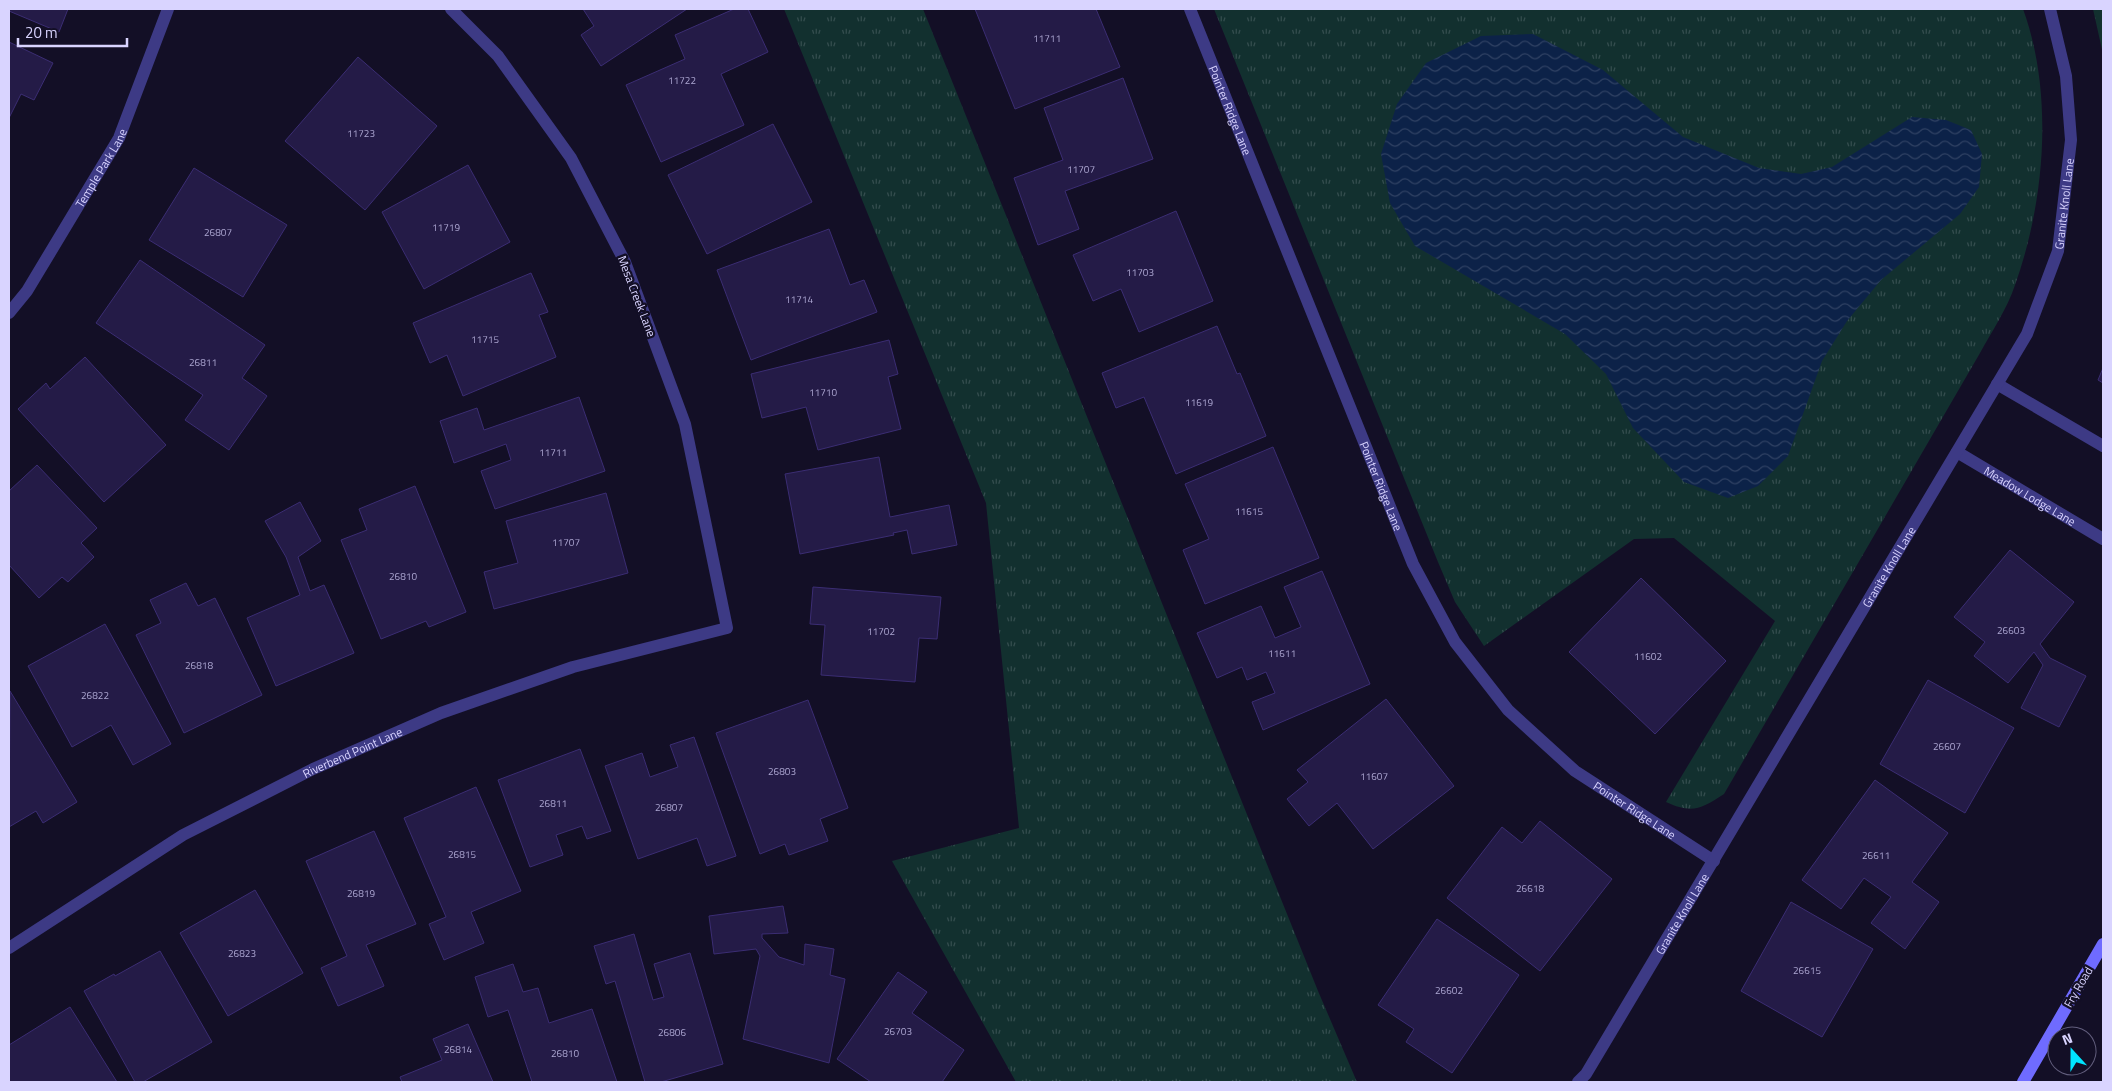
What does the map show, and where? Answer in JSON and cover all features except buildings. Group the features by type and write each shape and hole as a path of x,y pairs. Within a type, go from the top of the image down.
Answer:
{"main road":[{"name":"Fry Road","path":"2023,1082 2103,944"}],"street":[{"name":"Temple Park Lane","path":"9,313 28,291 119,138 168,9"},
{"name":"Mesa Creek Lane","path":"451,9 498,56 571,158 625,262 685,424 727,628"},
{"name":"Pointer Ridge Lane","path":"1190,9 1413,564 1455,642 1508,710 1575,772 1714,861"},
{"name":"Granite Knoll Lane","path":"1578,1082 1586,1074 1714,861 2027,334 2058,251 2071,140 2066,76 2050,9"},
{"path":"1997,384 2103,446"},
{"name":"Meadow Lodge Lane","path":"1957,452 2103,539"},
{"name":"Riverbend Point Lane","path":"9,948 183,835 313,769 441,713 573,667 727,628"}],"green space":[{"path":"784,9 923,9 1318,991 1357,1082 1016,1082 892,861 1019,828 986,503"},
{"path":"1214,9 2023,9 2033,42 2039,76 2042,147 2039,183 2033,218 2025,253 2012,294 1980,353 1724,794 1709,803 1690,809 1666,802 1775,621 1674,538 1634,539 1484,646 1455,602 1438,562"},
{"path":"2093,9 2103,9 2103,54"}],"water":[{"path":"1533,34 1603,70 1683,137 1759,168 1801,174 1832,167 1912,117 1946,120 1971,130 1982,154 1979,187 1960,214 1881,280 1847,321 1822,361 1788,456 1758,486 1728,498 1684,482 1633,428 1606,374 1565,334 1415,246 1390,203 1381,154 1397,104 1426,63 1481,36"}]}
